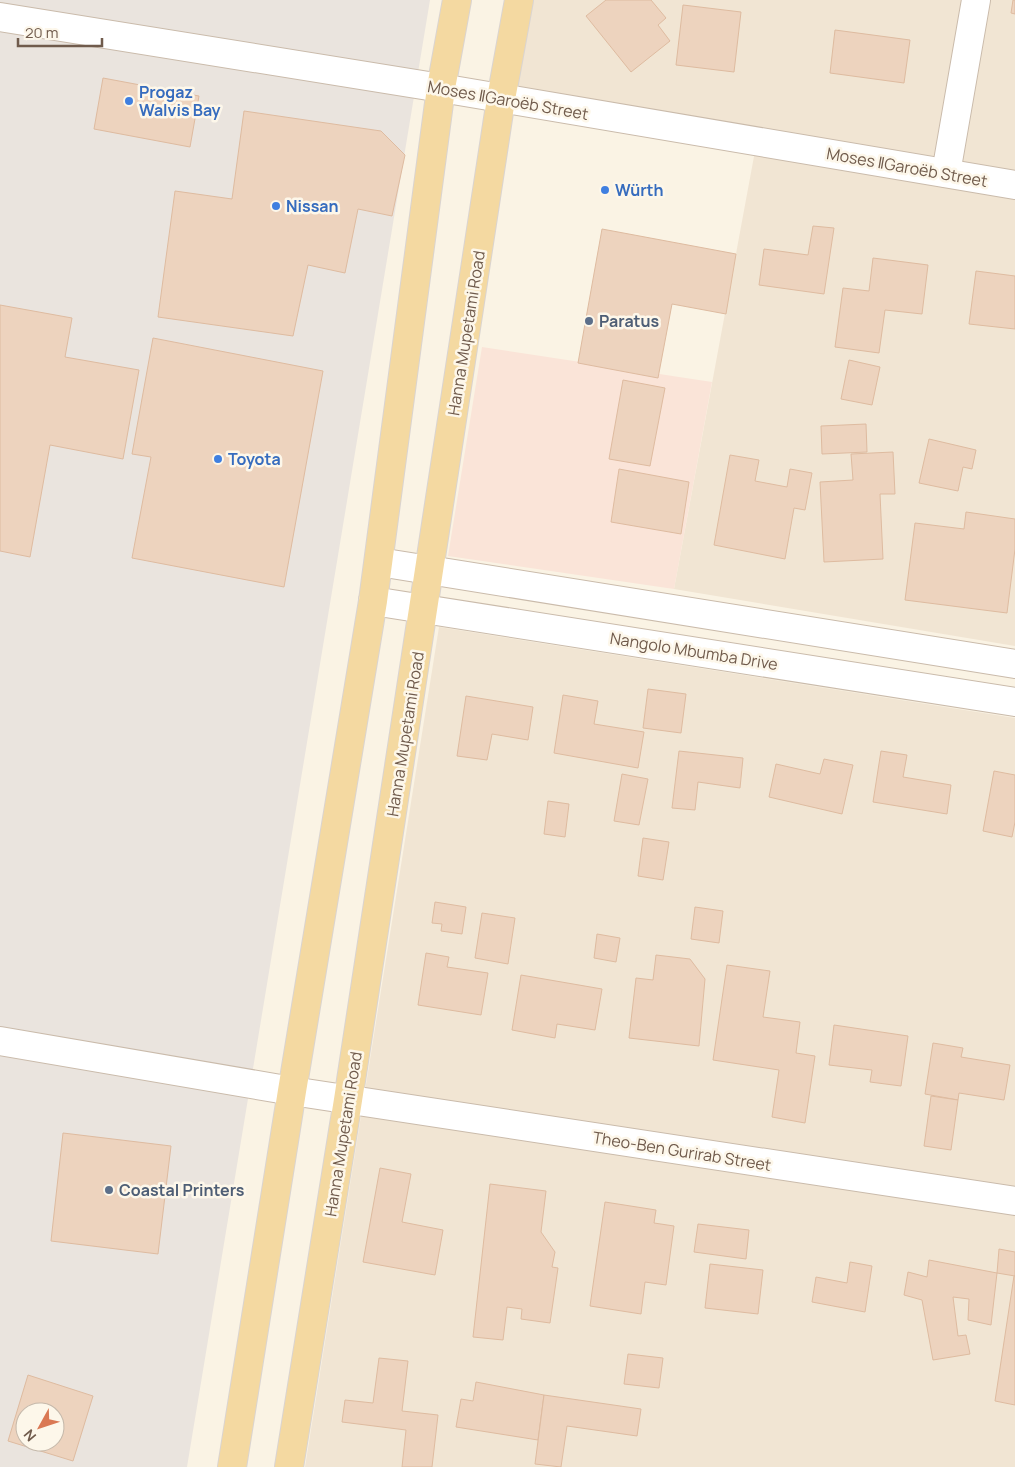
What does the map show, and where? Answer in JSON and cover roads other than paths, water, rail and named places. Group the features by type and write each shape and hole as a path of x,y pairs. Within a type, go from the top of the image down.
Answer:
{"main road":[{"path":"232,1467 379,562 441,88 457,0"},
{"name":"Hanna Mupetami Road","path":"289,1467 519,0"}],"street":[{"path":"946,173 976,0"},
{"name":"Moses ǁGaroëb Street","path":"0,17 441,88 1015,185"},
{"path":"379,562 1015,664"},
{"name":"Nangolo Mbumba Drive","path":"373,601 1015,702"},
{"name":"Theo-Ben Gurirab Street","path":"0,1041 348,1100 1015,1201"}],"place":[{"name":"Progaz Walvis Bay","path":"129,101"},
{"name":"Würth","path":"605,190"},
{"name":"Nissan","path":"276,206"},
{"name":"Paratus","path":"589,321"},
{"name":"Toyota","path":"218,459"},
{"name":"Coastal Printers","path":"109,1190"}]}
